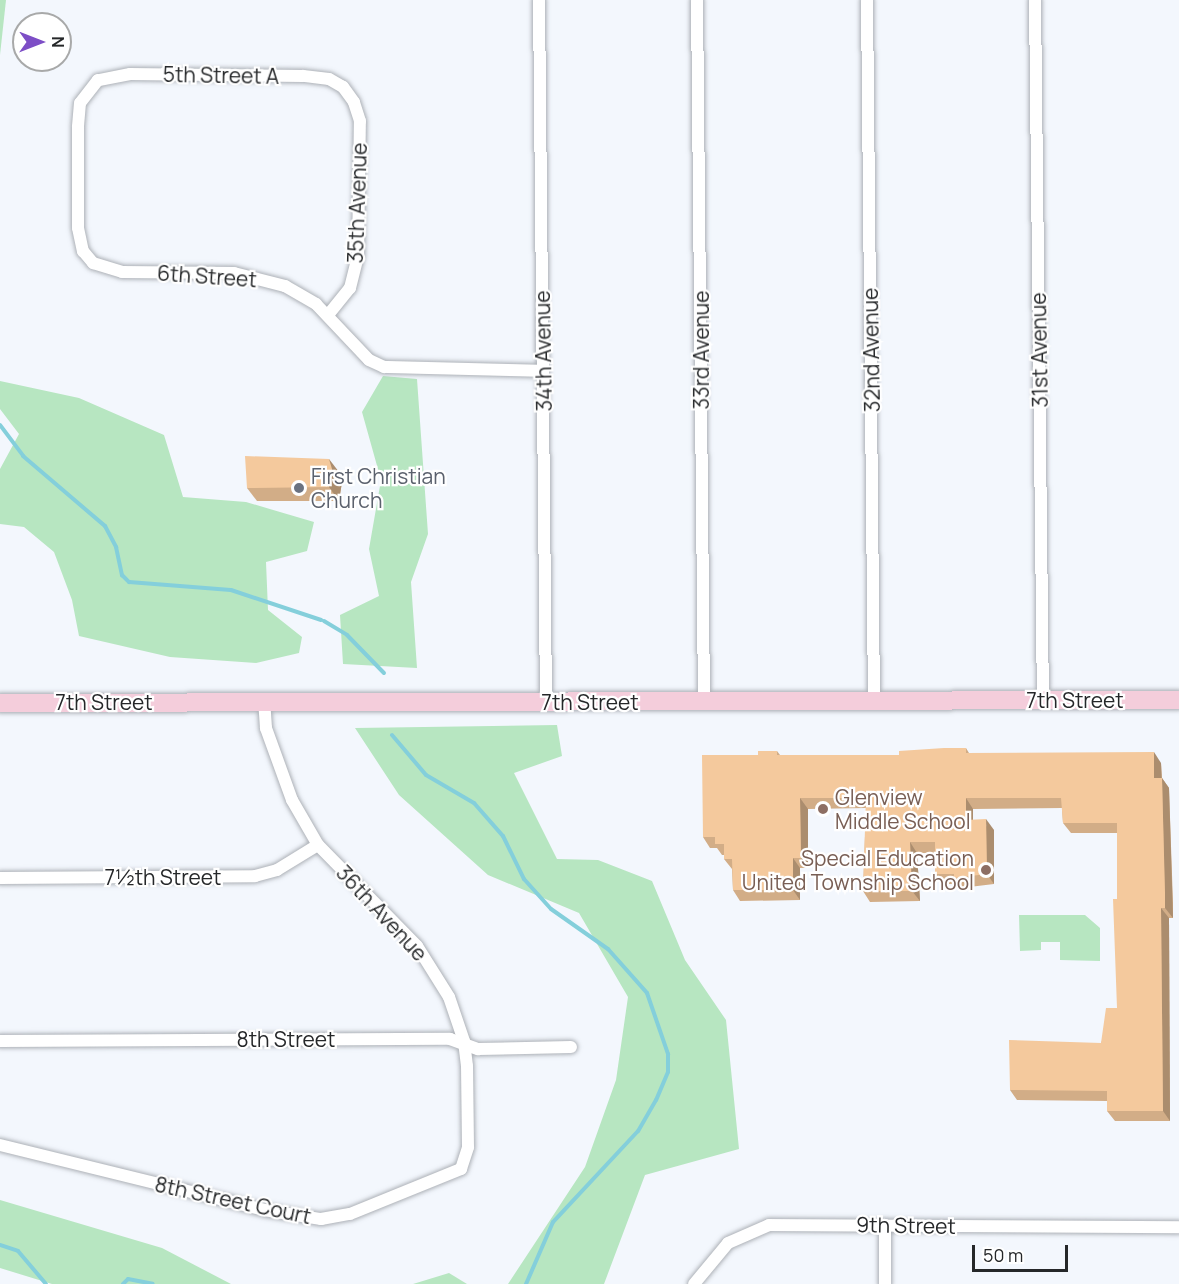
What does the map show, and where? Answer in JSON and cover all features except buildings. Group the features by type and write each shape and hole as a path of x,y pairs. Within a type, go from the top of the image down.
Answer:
{"main road":[{"name":"7th Street","path":"0,703 1179,700"}],"street":[{"name":"34th Avenue","path":"539,0 546,702"},
{"name":"33rd Avenue","path":"697,0 704,701"},
{"name":"32nd Avenue","path":"867,0 874,700"},
{"name":"31st Avenue","path":"1035,0 1043,700"},
{"name":"5th Street A","path":"93,263 83,251 78,228 78,127 80,103 98,80 130,74 303,76 329,79 343,87"},
{"name":"35th Avenue","path":"328,315 350,288 358,257 360,121 354,102 343,87"},
{"name":"6th Street","path":"93,263 122,272 250,276 285,286 328,315 369,360 384,368 543,371"},
{"name":"36th Avenue","path":"264,702 266,728 292,800 318,845 417,945 449,997 464,1041 469,1129 461,1169"},
{"name":"7½th Street","path":"0,878 255,876 277,870 318,845"},
{"name":"8th Street","path":"0,1041 464,1041 478,1049 571,1047"},
{"name":"8th Street Court","path":"0,1145 264,1210 321,1219 350,1214 461,1169"},
{"name":"9th Street","path":"694,1284 716,1253 757,1228 787,1224 1179,1227"},
{"path":"885,1225 885,1284"}],"green space":[{"path":"0,0 6,0 0,55"},
{"path":"383,376 417,379 428,534 411,582 417,668 343,664 340,615 379,596 369,549 381,480 362,412"},
{"path":"0,381 79,398 164,435 183,497 246,502 314,522 307,551 266,562 268,610 302,637 299,653 256,663 170,657 79,636 72,600 54,552 24,527 0,524 0,469 19,434 0,409"},
{"path":"557,725 562,756 514,773 557,859 598,860 652,881 685,960 726,1020 739,1149 645,1175 604,1284 508,1284 585,1167 616,1080 628,997 579,913 488,875 399,795 355,728"},
{"path":"1019,915 1085,915 1100,928 1100,961 1060,960 1060,942 1041,942 1041,950 1020,951"},
{"path":"0,1200 162,1248 231,1284 52,1284 0,1268"},
{"path":"449,1273 467,1284 413,1284"}],"waterway":[{"path":"0,425 23,456 105,526 116,547 122,575 129,582 231,590 321,620"},
{"path":"324,621 347,635 384,673"},
{"path":"392,735 426,775 474,803 503,836 524,879 551,909 608,949 647,993 668,1054 668,1072 656,1100 638,1131 553,1222 526,1284"},
{"path":"0,1245 18,1251 46,1284"},
{"path":"123,1284 128,1279 153,1284"}],"place":[{"name":"First Christian Church","path":"299,488"},
{"name":"Glenview Middle School","path":"823,809"},
{"name":"Special Education United Township School","path":"986,870"}]}
